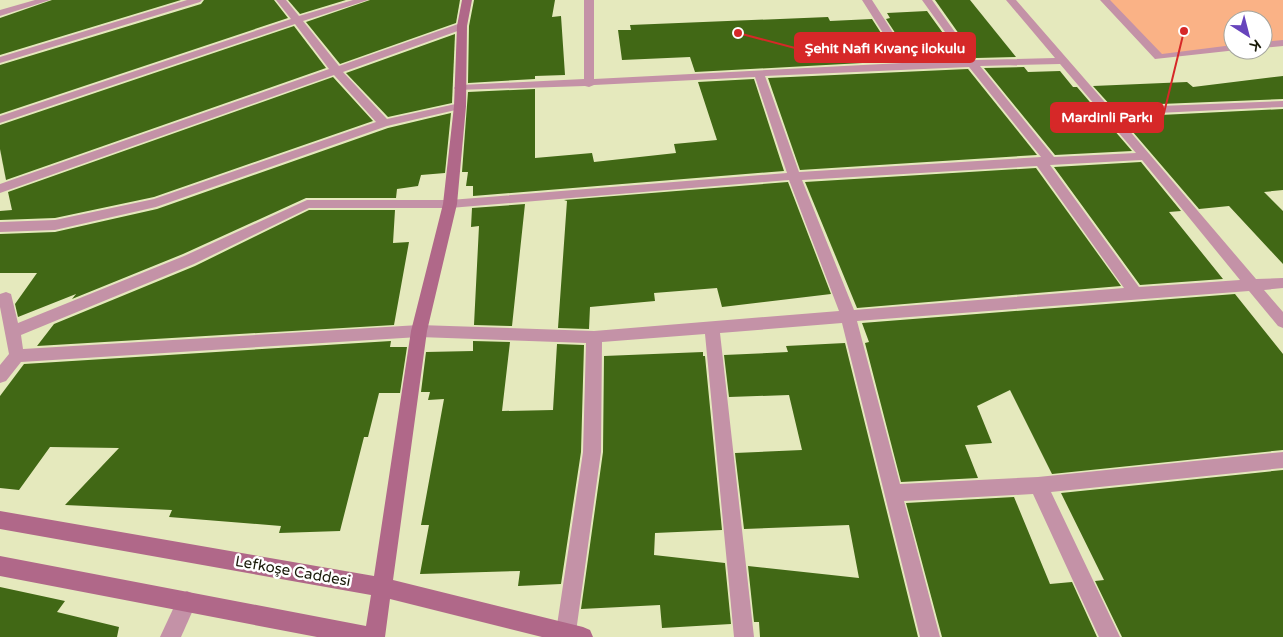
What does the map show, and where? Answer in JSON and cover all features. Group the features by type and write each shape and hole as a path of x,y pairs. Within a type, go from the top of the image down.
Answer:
{"street":[{"path":"0,14 46,0"},
{"path":"0,60 197,0"},
{"path":"281,0 332,63 335,70 384,123"},
{"path":"0,120 296,20 363,0"},
{"path":"376,637 419,331 450,204 460,106 462,26 467,0"},
{"path":"588,84 589,0"},
{"path":"867,0 909,66"},
{"path":"927,0 1045,161 1135,293"},
{"path":"1011,0 1108,112 1283,322"},
{"path":"1105,0 1159,57 1223,49"},
{"path":"0,189 462,26"},
{"path":"460,88 588,84 972,63 1064,62"},
{"path":"759,74 794,176 848,315 930,637"},
{"path":"1108,112 1283,104"},
{"path":"0,227 54,225 156,203 384,123 460,106"},
{"path":"13,332 189,260 307,204 450,204 794,176 1145,156"},
{"path":"0,376 17,356 419,331 594,337 848,315 1283,283"},
{"path":"0,301 6,298 17,356"},
{"path":"712,327 744,637"},
{"path":"574,634 592,452 594,337"},
{"path":"893,493 1038,485 1283,460"},
{"path":"1038,485 1110,637"},
{"name":"Lefkoşe Caddesi","path":"0,520 383,587 574,634"},
{"path":"0,566 370,637"},
{"path":"170,637 188,601"}],"shaded area":[{"path":"1105,0 1283,0 1283,43 1273,44 1273,10 1223,10 1223,49 1159,57"}],"building":[{"path":"52,0 181,0 0,55 0,18"},
{"path":"204,0 274,0 288,18 0,114 0,65 201,4"},
{"path":"288,0 346,0 300,14"},
{"path":"370,0 460,0 456,23 340,64 306,22"},
{"path":"474,0 555,0 552,17 561,16 565,75 535,76 535,79 468,83 469,26"},
{"path":"935,0 970,0 1016,57 976,58"},
{"path":"927,11 961,58 913,60 886,19 890,18 887,13"},
{"path":"828,17 830,21 872,19 899,61 695,72 690,57 622,60 618,30 631,30 630,25"},
{"path":"294,26 326,68 6,180 0,149 0,125"},
{"path":"455,34 452,103 388,117 346,73"},
{"path":"1024,67 1028,72 1060,71 1073,87 1077,87 1132,151 1055,155 984,68"},
{"path":"968,69 1037,155 800,170 768,78"},
{"path":"1283,76 1283,99 1111,106 1093,86 1187,82 1193,87"},
{"path":"333,77 373,121 154,197 55,218 0,220 0,211 12,210 8,192"},
{"path":"754,79 784,171 473,196 473,186 466,186 468,172 462,172 468,92 535,89 535,158 592,153 594,162 676,153 674,144 717,140 698,82"},
{"path":"1283,109 1283,190 1264,192 1283,211 1283,264 1229,206 1199,209 1120,117"},
{"path":"451,113 445,173 421,175 418,186 397,189 396,198 306,198 183,254 72,299 76,294 18,317 15,304 37,273 0,273 0,234 55,232 157,209 388,128"},
{"path":"1141,162 1181,211 1169,212 1223,279 1140,285 1054,167"},
{"path":"1036,168 1121,286 857,308 805,182"},
{"path":"788,182 831,294 722,307 717,288 654,293 655,301 590,307 589,329 558,328 567,201 564,200"},
{"path":"525,204 512,326 474,325 479,226 471,227 472,208"},
{"path":"309,210 395,210 393,243 409,242 394,325 37,346 54,324 195,266"},
{"path":"1235,294 1283,354 1283,450 1052,474 1010,390 977,406 992,443 965,445 978,478 901,482 865,343 869,342 862,323"},
{"path":"391,341 390,347 407,347 400,393 379,393 368,437 364,437 340,531 279,533 281,526 169,517 172,510 65,505 119,448 50,447 19,490 0,488 0,396 24,364"},
{"path":"473,341 510,342 502,411 553,410 557,344 584,345 581,452 561,584 518,586 520,571 420,574 429,525 421,525 444,399 428,400 430,392 421,392 426,352 473,351"},
{"path":"845,343 918,637 760,637 759,622 754,622 748,566 859,578 849,525 744,529 735,453 802,450 789,395 729,397 724,355 788,352 786,346"},
{"path":"703,352 703,356 705,356 722,530 655,533 654,555 725,563 731,624 662,628 660,605 581,609 603,452 604,356"},
{"path":"1283,470 1283,637 1122,637 1095,581 1104,580 1061,493"},
{"path":"1014,497 1050,584 1072,582 1097,637 942,637 906,503"},
{"path":"0,587 65,601 57,612 119,627 117,637 0,637"}],"place":[{"name":"Mardinli Parkı","path":"1184,31"},
{"name":"Şehit Nafi Kıvanç ilokulu","path":"738,33"}]}
